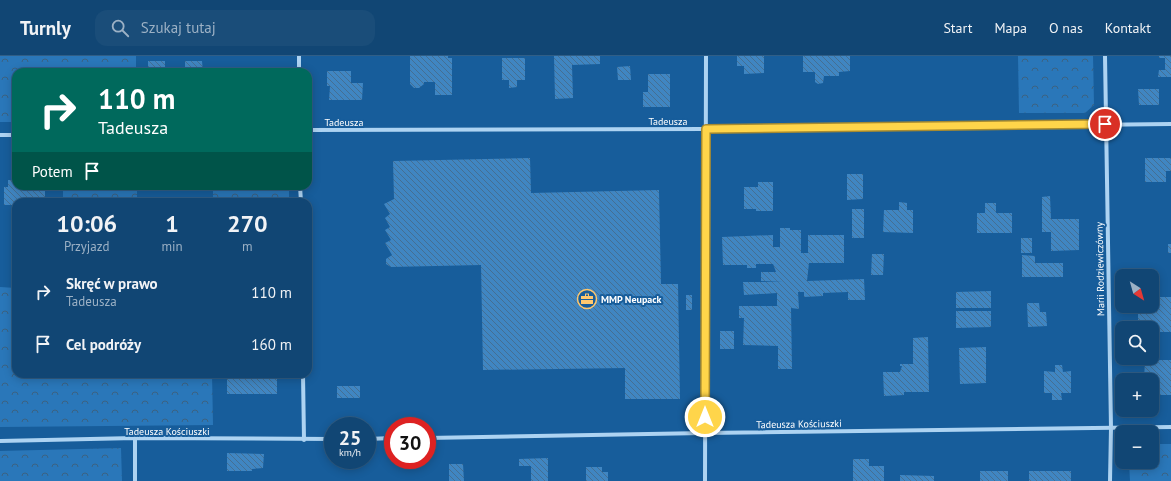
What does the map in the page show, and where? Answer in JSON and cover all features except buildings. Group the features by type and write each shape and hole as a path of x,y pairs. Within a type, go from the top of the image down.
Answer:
{"street":[{"path":"299,56 299,68"},
{"path":"705,481 706,56"},
{"name":"Marii Rodziewiczówny","path":"1105,56 1111,428 1110,481"},
{"name":"Tadeusza","path":"312,130 706,129 1171,124"},
{"path":"0,135 12,135"},
{"path":"303,378 304,440"},
{"name":"Tadeusza Kościuszki","path":"436,438 1171,427"},
{"path":"135,438 135,481"},
{"name":"Tadeusza Kościuszki","path":"0,441 135,438 324,439"}],"green space":[{"path":"0,56 136,56 136,68 12,68 12,122 0,122"},
{"path":"1018,56 1093,56 1094,105 1085,113 1019,113"},
{"path":"63,190 137,190 137,198 63,198"},
{"path":"213,190 289,190 289,198 213,198"},
{"path":"0,287 12,288 12,378 212,378 213,425 0,427"},
{"path":"1159,444 1171,444 1171,481 1130,481 1129,469 1159,469"},
{"path":"121,448 122,481 0,481 0,451"}],"place":[{"name":"MMP Neupack","path":"587,299"}],"route":[{"path":"705,417 706,129 1105,124"}]}
